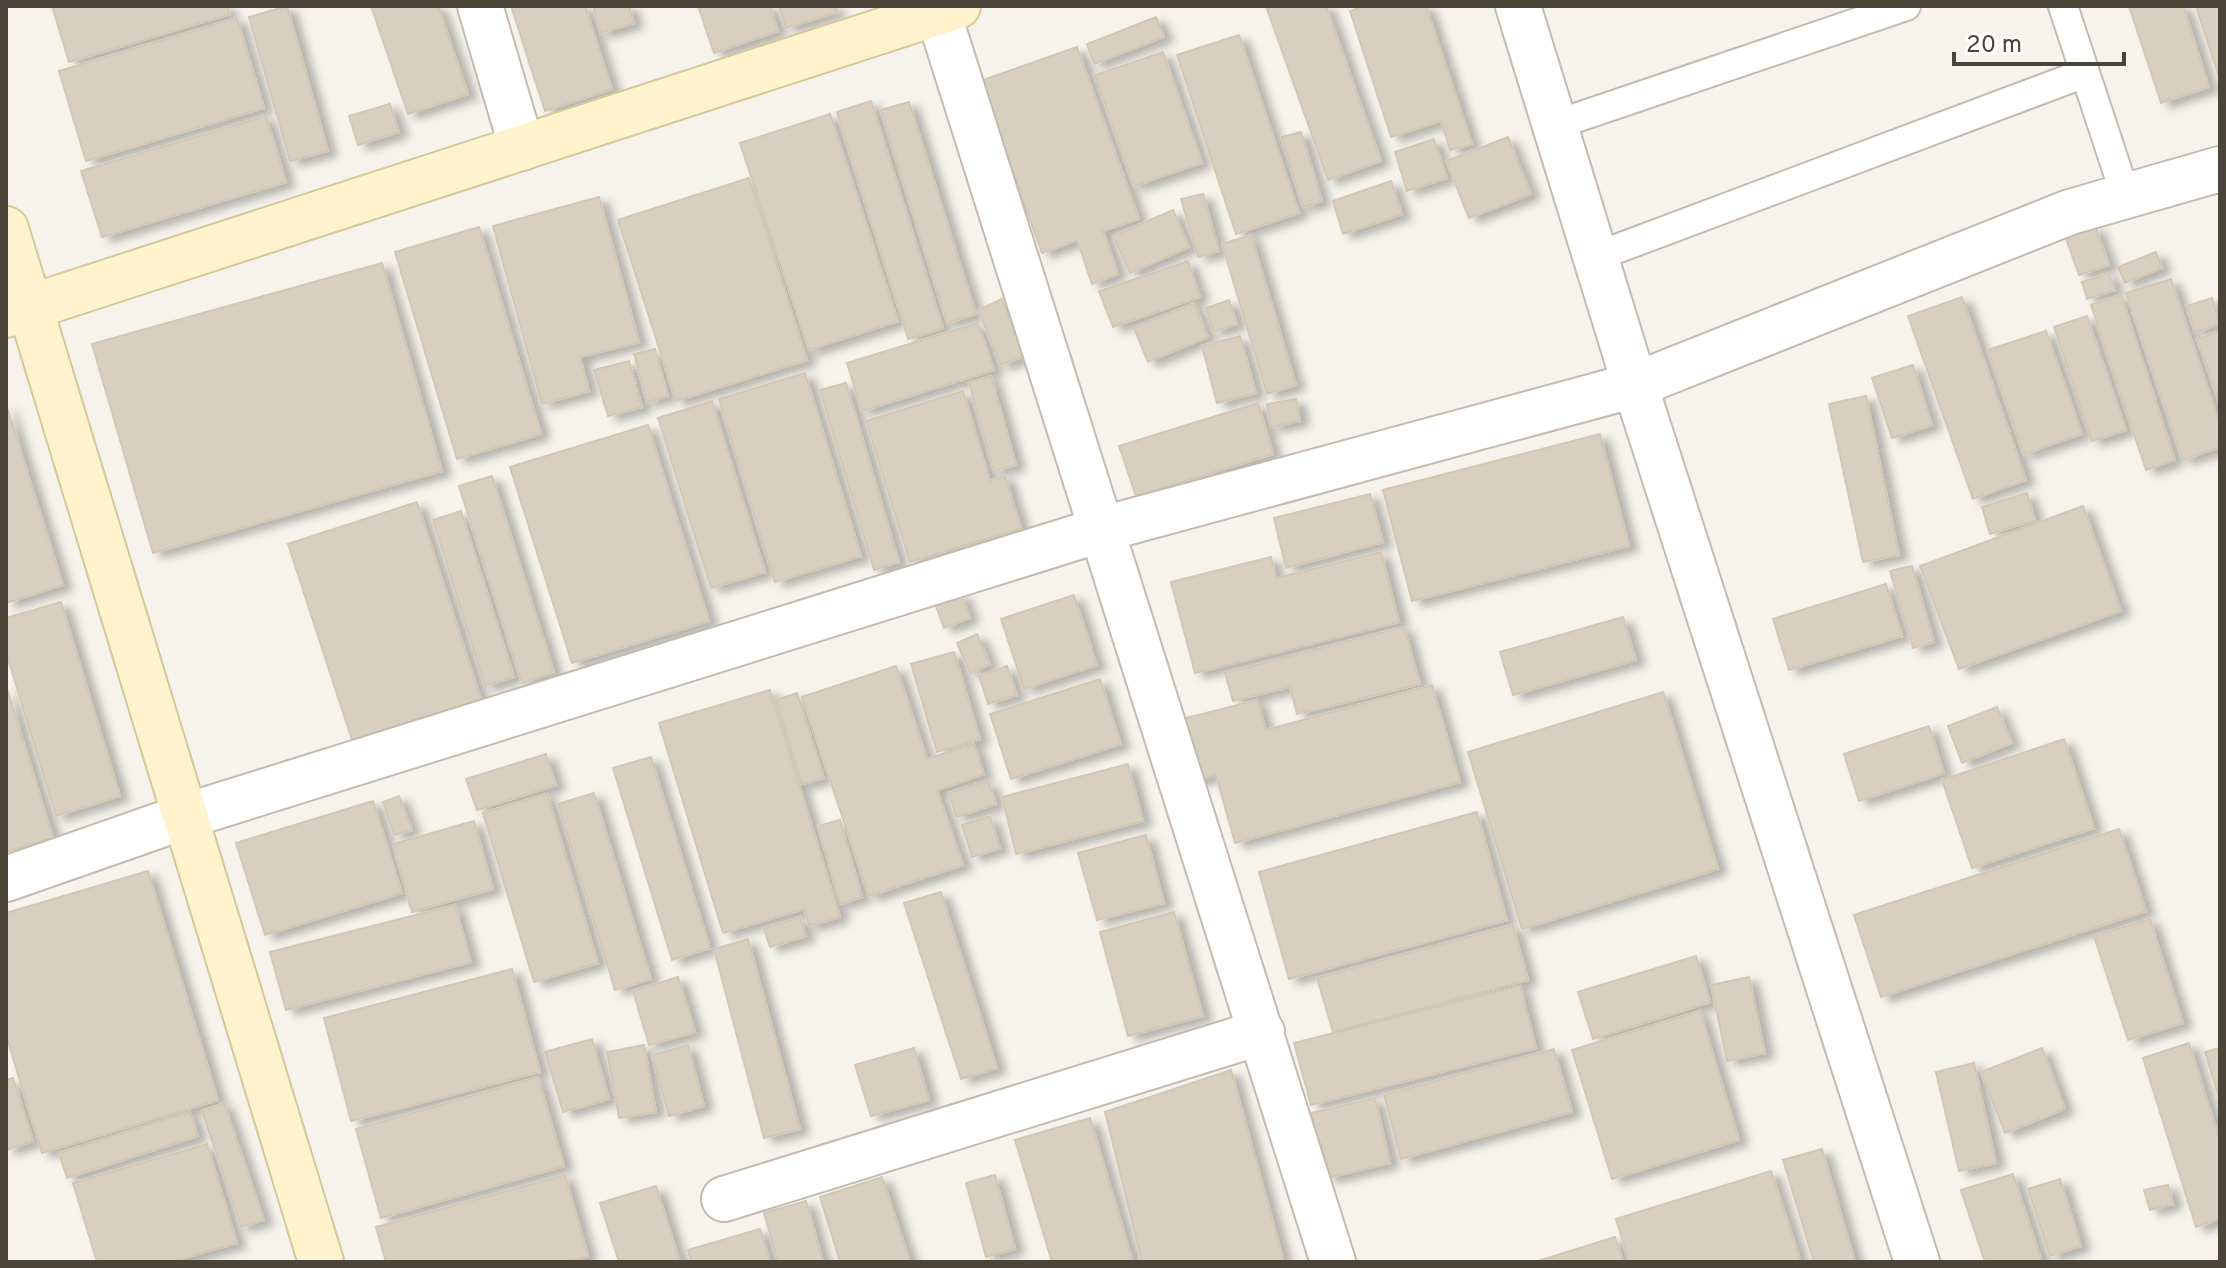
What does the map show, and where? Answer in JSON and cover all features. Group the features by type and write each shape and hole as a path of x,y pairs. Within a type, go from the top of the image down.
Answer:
{"street":[{"path":"480,6 522,148"},
{"path":"1518,6 1635,385 1917,1262"},
{"path":"18,311 944,8 1103,529 1333,1262"},
{"path":"6,879 186,816 1103,529 1635,385 2070,212 2220,169"},
{"path":"6,229 18,311 186,816 321,1262"},
{"path":"724,1199 1262,1032"}],"lane":[{"path":"1555,125 1906,6"},
{"path":"2063,6 2126,197"},
{"path":"1595,257 2085,73"}],"building":[{"path":"52,6 227,6 230,14 69,62"},
{"path":"287,6 328,151 290,161 249,17"},
{"path":"371,6 438,6 468,94 408,114"},
{"path":"511,6 585,6 612,89 545,111"},
{"path":"593,6 629,6 634,23 601,33"},
{"path":"698,6 770,6 778,31 714,53"},
{"path":"779,6 835,6 837,12 786,28"},
{"path":"1266,6 1326,6 1381,161 1328,180"},
{"path":"1365,6 1426,6 1472,144 1450,150 1441,121 1391,137 1350,11"},
{"path":"2129,6 2183,6 2209,87 2161,103"},
{"path":"2196,6 2220,6 2220,80"},
{"path":"1156,17 1164,37 1094,64 1087,44"},
{"path":"237,18 264,108 86,161 59,71"},
{"path":"1239,35 1299,213 1236,234 1177,55"},
{"path":"1077,47 1139,219 1103,231 1118,274 1092,284 1077,240 1042,253 980,81"},
{"path":"1163,52 1202,163 1134,186 1095,75"},
{"path":"871,101 943,328 908,339 837,112"},
{"path":"909,102 976,314 947,323 881,110"},
{"path":"390,104 399,132 358,145 349,116"},
{"path":"830,114 898,321 809,350 740,143"},
{"path":"266,116 286,182 102,237 81,171"},
{"path":"1301,132 1322,201 1303,207 1282,137"},
{"path":"1508,137 1531,194 1469,218 1446,161"},
{"path":"1434,139 1447,178 1407,191 1395,152"},
{"path":"749,178 807,360 676,401 618,220"},
{"path":"1391,181 1402,214 1343,234 1333,201"},
{"path":"1203,194 1219,251 1198,257 1181,199"},
{"path":"599,197 639,342 580,357 589,391 542,404 493,226"},
{"path":"1173,210 1189,247 1130,273 1113,236"},
{"path":"2095,226 2109,265 2079,275 2065,236"},
{"path":"479,227 541,434 457,459 395,252"},
{"path":"1251,235 1296,385 1267,394 1222,244"},
{"path":"2156,252 2162,268 2125,283 2118,267"},
{"path":"1188,261 1200,297 1113,327 1099,291"},
{"path":"382,263 442,471 153,553 92,344"},
{"path":"2109,273 2115,290 2087,299 2082,282"},
{"path":"2171,279 2220,425 2220,447 2183,460 2126,293"},
{"path":"2121,295 2175,460 2146,470 2091,305"},
{"path":"1962,297 2026,480 1973,499 1908,316"},
{"path":"2212,298 2220,324 2195,332 2187,306"},
{"path":"1002,299 1025,356 1001,365 978,310"},
{"path":"1229,300 1237,324 1214,332 1206,308"},
{"path":"1194,303 1208,337 1148,362 1134,328"},
{"path":"2087,316 2126,430 2092,441 2054,327"},
{"path":"978,323 994,370 862,411 847,363"},
{"path":"2046,331 2082,434 2024,454 1988,350"},
{"path":"2220,331 2220,403 2197,339"},
{"path":"1240,336 1256,393 1217,403 1202,346"},
{"path":"655,349 668,396 647,402 634,354"},
{"path":"629,361 642,407 608,416 594,370"},
{"path":"1913,365 1932,425 1892,438 1872,378"},
{"path":"805,373 861,556 775,582 719,399"},
{"path":"991,376 1016,465 994,471 969,383"},
{"path":"846,383 899,562 874,570 820,390"},
{"path":"963,391 990,481 1005,476 1021,528 910,562 866,421"},
{"path":"1866,396 1899,555 1863,562 1829,404"},
{"path":"1296,399 1300,421 1271,427 1267,404"},
{"path":"712,401 765,572 711,588 658,418"},
{"path":"1258,403 1273,454 1136,496 1119,446"},
{"path":"6,404 63,585 6,603"},
{"path":"648,425 709,621 572,663 510,467"},
{"path":"1600,434 1629,546 1412,601 1383,490"},
{"path":"492,476 554,672 522,683 459,486"},
{"path":"2027,493 2035,520 1990,534 1982,507"},
{"path":"1370,494 1383,542 1286,568 1274,518"},
{"path":"417,502 481,699 352,740 288,544"},
{"path":"2083,506 2121,611 1959,669 1920,566"},
{"path":"461,511 514,677 485,686 433,520"},
{"path":"1381,552 1399,622 1195,673 1171,582 1271,557 1276,578"},
{"path":"1912,566 1934,642 1913,648 1890,571"},
{"path":"1886,584 1902,636 1789,670 1773,619"},
{"path":"961,593 970,618 944,628 935,603"},
{"path":"1074,595 1097,665 1024,689 1001,619"},
{"path":"61,602 120,796 56,816 6,652 6,618"},
{"path":"1623,617 1636,660 1513,695 1500,652"},
{"path":"1404,627 1420,684 1297,714 1290,687 1233,701 1225,673"},
{"path":"977,634 990,664 970,673 957,643"},
{"path":"954,652 980,739 937,752 911,664"},
{"path":"896,666 927,759 974,744 984,774 937,790 963,865 869,896 802,697"},
{"path":"1007,666 1017,695 988,704 979,676"},
{"path":"1100,679 1121,744 1011,779 990,714"},
{"path":"6,685 53,838 6,852"},
{"path":"1432,685 1460,782 1235,843 1216,775 1187,783 1171,722 1257,700 1266,730"},
{"path":"770,690 840,917 809,926 804,909 723,933 659,723"},
{"path":"1663,692 1718,869 1522,929 1468,752"},
{"path":"797,693 824,778 802,784 776,700"},
{"path":"1997,707 2012,743 1962,763 1948,726"},
{"path":"1929,726 1944,773 1859,801 1844,754"},
{"path":"2064,739 2094,828 1972,868 1942,780"},
{"path":"546,754 556,785 477,810 466,779"},
{"path":"651,757 710,948 672,960 613,768"},
{"path":"1128,764 1143,821 1016,854 1002,797"},
{"path":"988,781 996,804 956,817 949,793"},
{"path":"594,793 651,979 615,990 558,804"},
{"path":"547,794 598,963 534,982 483,813"},
{"path":"399,796 412,830 394,835 383,802"},
{"path":"373,801 402,893 265,935 236,843"},
{"path":"1477,812 1507,920 1289,979 1259,872"},
{"path":"990,816 1000,848 972,857 962,825"},
{"path":"840,820 862,897 840,904 818,826"},
{"path":"474,821 493,889 412,912 393,844"},
{"path":"2119,829 2146,911 1881,997 1854,915"},
{"path":"1146,835 1164,903 1097,920 1078,853"},
{"path":"148,871 218,1100 42,1153 6,1035 6,913"},
{"path":"941,892 997,1068 961,1079 904,903"},
{"path":"455,905 471,962 286,1010 270,952"},
{"path":"1174,912 1203,1016 1128,1036 1100,932"},
{"path":"800,917 806,936 770,947 764,929"},
{"path":"2150,919 2183,1023 2128,1040 2094,936"},
{"path":"1513,925 1528,980 1333,1032 1317,978"},
{"path":"748,939 800,1129 764,1138 714,949"},
{"path":"1696,956 1710,1002 1593,1039 1578,992"},
{"path":"512,969 540,1072 351,1121 324,1018"},
{"path":"678,977 695,1032 649,1045 633,991"},
{"path":"1749,977 1765,1053 1727,1061 1711,985"},
{"path":"1520,986 1536,1048 1311,1105 1294,1043"},
{"path":"1700,1011 1739,1140 1612,1179 1572,1050"},
{"path":"592,1039 609,1099 563,1112 545,1052"},
{"path":"2189,1043 2220,1141 2220,1219 2196,1227 2143,1058"},
{"path":"644,1045 656,1112 619,1118 607,1052"},
{"path":"688,1045 704,1106 669,1116 652,1055"},
{"path":"914,1048 929,1100 871,1116 855,1065"},
{"path":"2042,1048 2065,1109 2005,1133 1981,1072"},
{"path":"2220,1048 2220,1101 2205,1052"},
{"path":"1554,1049 1572,1112 1401,1159 1384,1095"},
{"path":"1974,1063 1996,1163 1959,1171 1936,1072"},
{"path":"1231,1070 1284,1262 1142,1262 1105,1112"},
{"path":"538,1077 564,1166 381,1218 356,1129"},
{"path":"13,1078 33,1141 6,1150 6,1080"},
{"path":"1375,1098 1390,1163 1327,1178 1311,1113"},
{"path":"224,1103 264,1220 241,1227 202,1111"},
{"path":"190,1112 198,1136 67,1178 59,1153"},
{"path":"1090,1118 1133,1262 1052,1262 1015,1140"},
{"path":"207,1144 237,1243 171,1262 97,1262 73,1183"},
{"path":"1822,1149 1855,1262 1814,1262 1783,1160"},
{"path":"1771,1171 1801,1262 1629,1262 1616,1219"},
{"path":"2013,1174 2042,1262 1985,1262 1961,1190"},
{"path":"565,1175 588,1256 566,1262 386,1262 376,1227"},
{"path":"995,1175 1015,1249 986,1257 966,1183"},
{"path":"882,1177 910,1262 840,1262 820,1197"},
{"path":"2060,1179 2081,1246 2050,1256 2028,1189"},
{"path":"2168,1185 2173,1204 2150,1210 2144,1190"},
{"path":"656,1186 680,1262 619,1262 600,1203"},
{"path":"806,1201 823,1262 778,1262 764,1213"},
{"path":"760,1229 770,1262 691,1262 688,1250"},
{"path":"1615,1237 1623,1262 1535,1262"}]}
